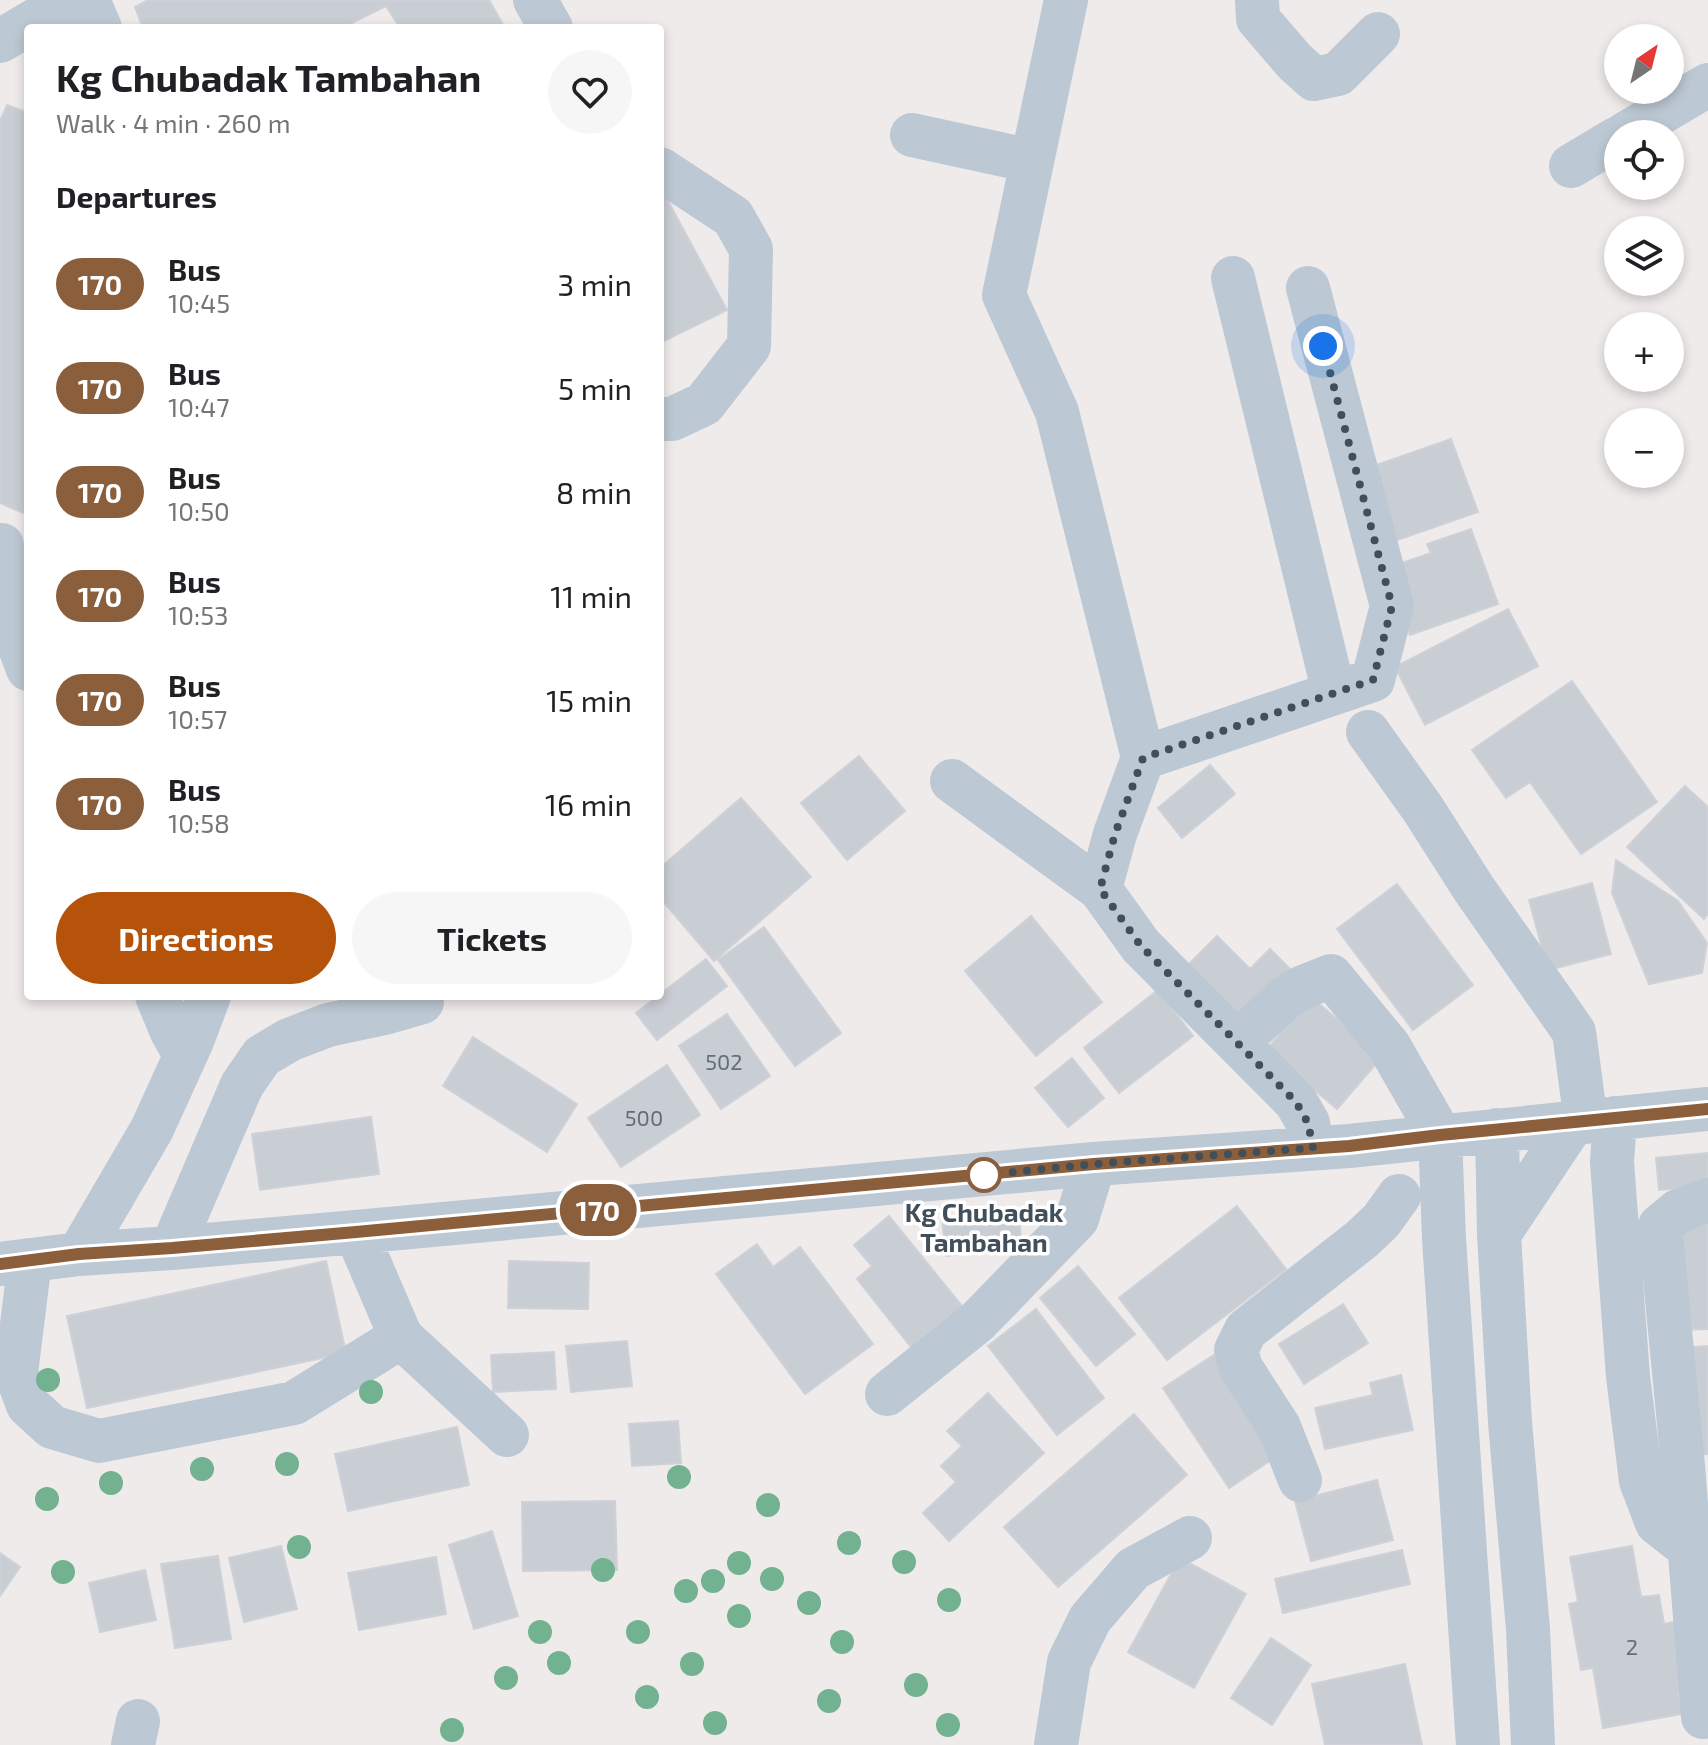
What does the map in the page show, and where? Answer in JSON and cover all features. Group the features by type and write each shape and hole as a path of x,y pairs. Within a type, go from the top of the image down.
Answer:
{"street":[{"path":"29,24 70,0"},
{"path":"88,0 98,24"},
{"path":"535,0 549,24"},
{"path":"1066,0 1004,295 1057,412 1143,758 1115,834 1100,889"},
{"path":"1257,0 1258,19 1314,79 1338,74 1378,34"},
{"path":"0,41 24,27"},
{"path":"1649,120 1708,85"},
{"path":"912,135 1032,161"},
{"path":"1571,166 1604,146"},
{"path":"664,172 733,217 751,249 749,346 704,404 672,419 664,419"},
{"path":"1233,278 1334,693"},
{"path":"1143,758 1373,680 1392,606 1308,288"},
{"path":"10,547 13,629 24,658"},
{"path":"1368,732 1574,1032 1591,1121 1612,1162 1628,1376 1641,1481 1657,1523 1689,1548"},
{"path":"952,781 1100,889 1141,946 1296,1102 1308,1123 1331,1147 1399,1196 1444,1239"},
{"path":"1238,1042 1284,999 1301,988 1331,976 1389,1046 1440,1135 1444,1239 1478,1745"},
{"path":"159,1000 185,1055"},
{"path":"79,1254 152,1129 207,1000"},
{"path":"172,1248 242,1085 262,1056 289,1040 328,1025 422,1002"},
{"path":"401,1337 294,1403 99,1441 52,1427 28,1405 8,1379 9,1262 1094,1164 1331,1147 1708,1109"},
{"path":"1499,1234 1591,1121"},
{"path":"1497,1130 1499,1234 1510,1422 1528,1629 1533,1745"},
{"path":"887,1394 978,1321 1077,1219 1094,1164"},
{"path":"1300,1480 1279,1427 1241,1368 1236,1350 1246,1330 1362,1239 1381,1221 1399,1196"},
{"path":"1703,1717 1689,1548 1696,1465 1660,1226 1678,1211 1708,1200"},
{"path":"356,1232 401,1337 507,1435"},
{"path":"1056,1745 1069,1662 1090,1619 1133,1569 1190,1538"}],"building":[{"path":"148,0 489,0 503,24 397,24 386,6 350,24 141,24 135,7"},
{"path":"7,105 24,111 24,513 0,503 0,121"},
{"path":"664,194 727,310 664,341"},
{"path":"1451,439 1478,512 1383,545 1356,472"},
{"path":"1471,529 1498,604 1410,635 1394,591 1396,565 1431,553 1427,544"},
{"path":"1508,609 1538,666 1425,725 1395,667"},
{"path":"1572,681 1657,802 1581,854 1530,782 1506,798 1472,750"},
{"path":"859,756 905,811 847,860 801,803"},
{"path":"1210,765 1235,794 1182,838 1158,808"},
{"path":"1685,786 1708,807 1708,914 1704,919 1627,847"},
{"path":"741,798 811,877 714,961 664,903 664,865"},
{"path":"1616,860 1678,901 1707,943 1702,973 1649,984 1612,893"},
{"path":"1592,883 1611,954 1548,970 1529,900"},
{"path":"1397,884 1473,985 1413,1030 1337,929"},
{"path":"1031,916 1102,1002 1036,1056 965,971"},
{"path":"764,927 841,1033 795,1066 718,960"},
{"path":"1217,936 1250,969 1270,949 1292,971 1242,1022 1187,966"},
{"path":"706,959 727,986 657,1040 636,1013 653,1000 664,1000 664,991"},
{"path":"1158,990 1193,1036 1119,1093 1084,1048"},
{"path":"1311,997 1382,1057 1337,1109 1267,1049"},
{"path":"727,1014 770,1076 721,1109 679,1046"},
{"path":"473,1037 577,1104 547,1152 443,1086"},
{"path":"1072,1058 1104,1098 1068,1127 1035,1088"},
{"path":"667,1065 700,1115 621,1167 588,1118"},
{"path":"371,1117 379,1174 260,1190 252,1134"},
{"path":"1708,1153 1708,1185 1659,1190 1656,1158"},
{"path":"1237,1206 1286,1269 1167,1360 1119,1298"},
{"path":"1018,1210 1022,1247 946,1256 942,1219"},
{"path":"889,1216 962,1306 911,1347 857,1279 872,1266 854,1245"},
{"path":"1708,1221 1708,1329 1681,1330 1676,1222"},
{"path":"757,1244 773,1267 800,1247 873,1344 805,1394 716,1274"},
{"path":"326,1261 346,1353 87,1408 67,1316"},
{"path":"509,1261 589,1263 588,1309 508,1308"},
{"path":"1078,1266 1135,1334 1096,1366 1040,1298"},
{"path":"1343,1304 1368,1343 1304,1384 1279,1344"},
{"path":"1036,1309 1104,1398 1057,1435 988,1346"},
{"path":"627,1341 632,1386 571,1392 566,1346"},
{"path":"1708,1346 1708,1454 1697,1455 1693,1347"},
{"path":"554,1352 556,1389 493,1392 491,1355"},
{"path":"1214,1355 1280,1454 1229,1488 1163,1388"},
{"path":"1401,1375 1413,1430 1325,1449 1315,1408 1373,1395 1370,1383"},
{"path":"988,1393 1044,1453 949,1541 923,1513 956,1482 941,1466 962,1446 947,1431"},
{"path":"1134,1414 1187,1475 1058,1587 1004,1527"},
{"path":"678,1421 681,1463 632,1466 629,1424"},
{"path":"457,1427 469,1485 348,1511 335,1454"},
{"path":"1377,1480 1393,1540 1311,1561 1295,1501"},
{"path":"615,1501 617,1570 523,1571 522,1502"},
{"path":"492,1531 518,1616 474,1629 449,1545"},
{"path":"281,1546 297,1609 244,1622 229,1558"},
{"path":"1632,1546 1641,1597 1659,1595 1664,1624 1683,1620 1695,1691 1678,1693 1682,1714 1603,1728 1593,1668 1581,1670 1569,1604 1578,1602 1570,1557"},
{"path":"1402,1550 1410,1584 1283,1613 1275,1579"},
{"path":"0,1553 20,1567 0,1596"},
{"path":"218,1556 231,1639 175,1648 161,1564"},
{"path":"436,1557 446,1614 359,1630 348,1573"},
{"path":"1180,1558 1246,1594 1194,1688 1128,1652"},
{"path":"145,1570 156,1620 100,1632 89,1583"},
{"path":"1271,1638 1311,1665 1272,1725 1231,1698"},
{"path":"1405,1664 1422,1745 1325,1745 1312,1684"}],"bus line":[{"name":"170","path":"0,1264 79,1254 356,1232 1094,1164 1349,1146 1708,1109"}],"place":[{"name":"Kg Chubadak Tambahan","path":"984,1175"}],"route":[{"path":"984,1175 1313,1148 1308,1123 1296,1102 1141,946 1100,889 1115,834 1143,758 1373,680 1392,606 1323,346"}]}
